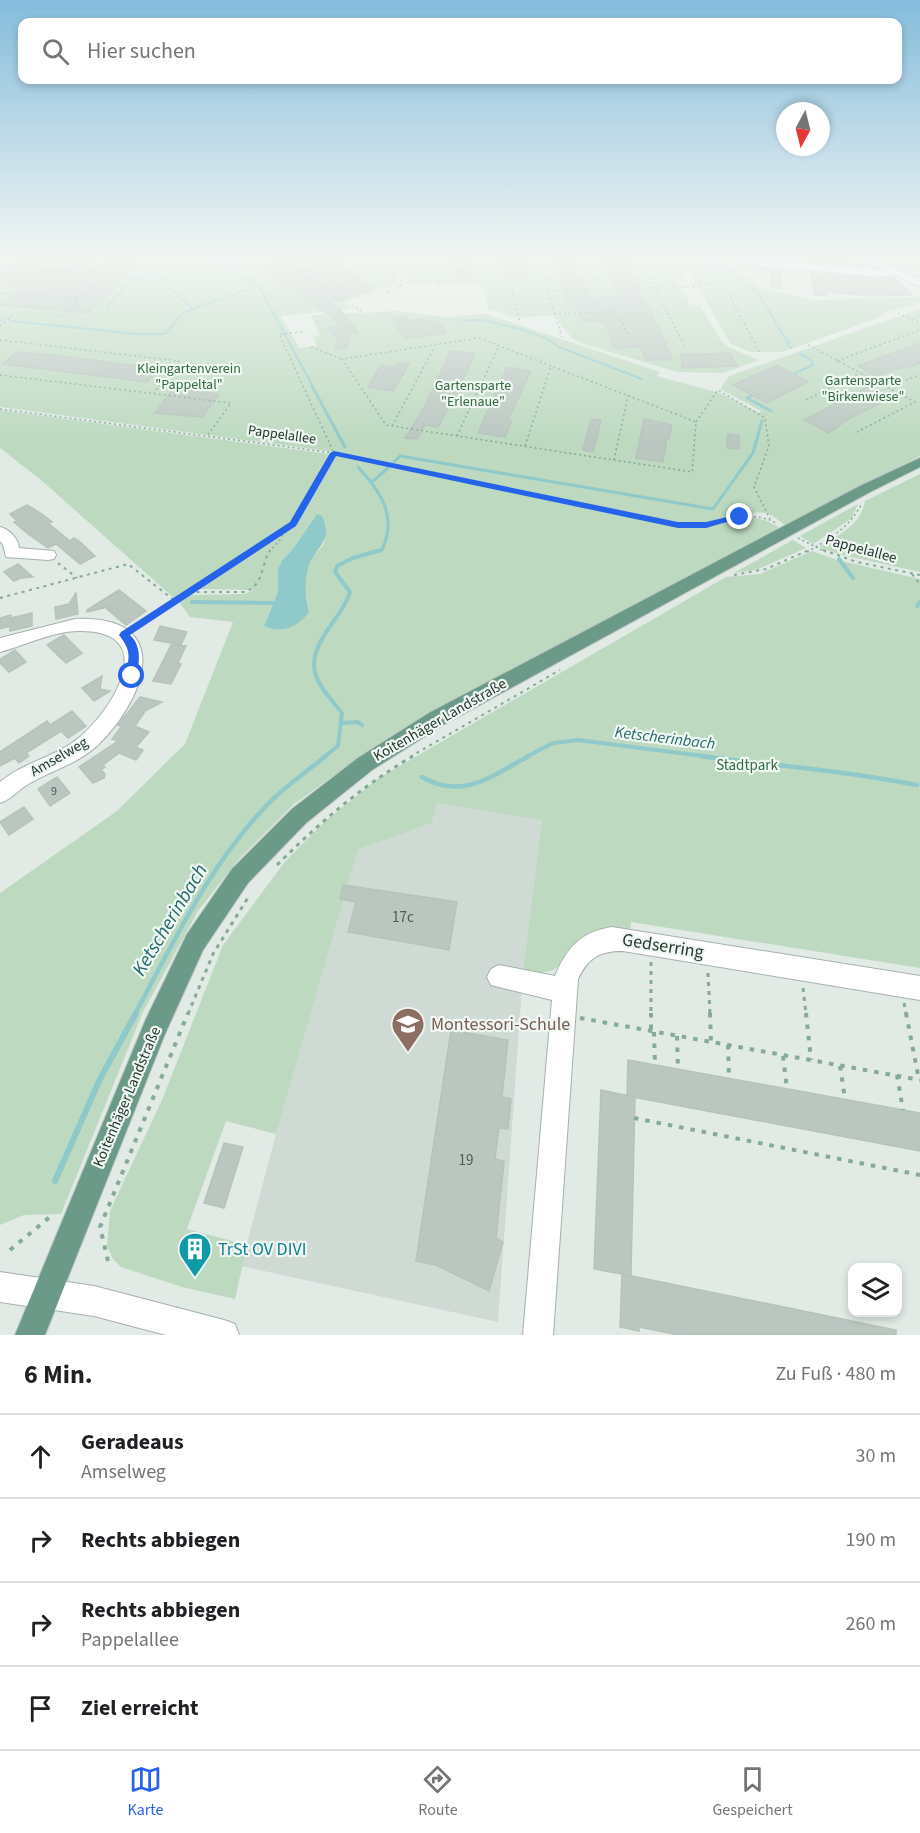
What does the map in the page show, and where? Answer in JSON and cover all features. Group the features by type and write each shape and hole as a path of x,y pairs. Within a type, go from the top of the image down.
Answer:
{"main road":[{"name":"Koitenhäger Landstraße","path":"30,1335 155,1028 195,942 240,876 299,816 365,764 436,719 865,489 920,462"}],"street":[{"path":"0,532 11,543 12,553 48,555"},
{"path":"0,645 76,625 108,629 124,635"},
{"name":"Amselweg","path":"0,794 22,777 48,766 93,737 129,687 135,668 132,642 124,635"},
{"name":"Gedserring","path":"538,1335 564,1002 571,964 580,951 593,942 608,938 707,952 910,987"},
{"path":"499,977 564,1002"},
{"path":"0,1287 94,1301 224,1335"}],"path":[{"path":"519,317 520,323"},
{"path":"555,317 562,337"},
{"path":"619,317 629,335"},
{"path":"670,317 684,345"},
{"path":"741,317 761,355"},
{"path":"837,361 920,330"},
{"path":"124,635 294,524 334,453 279,334 303,332"},
{"path":"311,347 342,359 479,338 696,422 692,472 386,425 342,359"},
{"path":"0,340 180,361 154,393"},
{"path":"392,426 435,345"},
{"path":"808,345 915,402 857,432"},
{"path":"457,436 499,346"},
{"path":"525,446 551,366"},
{"path":"806,400 860,373"},
{"path":"0,375 231,403 207,436"},
{"path":"887,387 920,375"},
{"name":"Pappelallee","path":"0,409 334,453 678,525 706,525 740,517 758,516 770,519 754,487 768,458 771,441 765,418 718,390 696,422"},
{"path":"614,460 628,396"},
{"path":"733,574 758,572 813,547 854,519 862,499"},
{"path":"189,592 246,592 253,589 262,578 269,551 279,542 284,531"},
{"name":"Pappelallee","path":"798,538 813,547 838,556 920,575"},
{"path":"48,555 77,578"},
{"path":"0,598 128,564 175,602"},
{"path":"725,574 734,569"},
{"path":"912,573 920,584"},
{"path":"276,865 314,828 378,776 562,669"},
{"path":"108,1261 100,1227 106,1209 213,954 254,887"},
{"path":"651,943 655,1064"},
{"path":"707,952 712,1012 711,1042"},
{"path":"801,968 811,1060"},
{"path":"564,1002 653,1031 920,1080 912,1046 910,987"},
{"path":"677,1036 678,1069"},
{"path":"728,1045 729,1078"},
{"path":"912,1046 918,1047"},
{"path":"783,1055 787,1089"},
{"path":"840,1066 845,1099"},
{"path":"897,1075 903,1110"},
{"path":"634,1118 920,1175"},
{"path":"10,1250 51,1216"}],"shaded area":[{"name":"Montessori-Schule","path":"437,802 542,820 523,973 498,1322 241,1266 276,1134 358,848 432,823"}],"green space":[{"path":"0,317 281,317 299,348 317,346 313,337 320,335 312,317 496,317 660,372 657,376 720,393 759,413 761,411 720,389 729,376 896,317 920,317 920,456 785,525 769,514 751,513 692,525 335,452 0,407"},
{"path":"557,317 707,317 722,342 730,348 759,360 723,373 677,372 581,343 573,339 560,324"},
{"path":"715,317 880,317 782,352 751,352 731,344"},
{"path":"0,410 329,454 291,523 175,599 41,480 0,448"},
{"path":"336,455 678,527 707,527 752,518 770,522 779,528 441,710 350,764 294,804 238,860 198,911 143,1012 61,1214 24,1215 0,1225 0,893 117,811 185,744 233,622 190,617 179,602 190,595 245,594 253,590 199,589 296,525","holes":["317,514 326,524 324,544 311,559 307,570 305,582 309,612 267,618 278,592 278,569 282,560 293,549"]},
{"path":"920,474 920,572 838,554 819,547 854,523 865,501"},
{"path":"858,504 852,518 813,544 800,536"},
{"path":"793,540 806,548 756,570 734,573"},
{"name":"Stadtpark","path":"812,551 837,560 920,579 920,968 631,922 630,932 563,963 559,967 544,972 523,973 542,820 437,803 432,823 358,849 276,1134 226,1121 187,1229 247,1245 235,1299 182,1287 121,1267 113,1259 107,1246 110,1211 162,1100 223,945 284,863 323,823 379,778 726,577 760,574"}],"water":[{"path":"317,514 322,516 326,532 308,568 306,590 309,612 300,622 289,628 277,629 264,626 278,592 278,569 282,560 293,549"}],"building":[{"path":"332,317 346,317 359,335 352,331 346,349 335,348 338,339 327,328 341,324"},
{"path":"407,317 409,321 421,319 439,322 446,333 404,339 393,318"},
{"path":"581,317 653,317 673,360 646,360 641,347 615,348 605,322 582,321"},
{"path":"920,343 920,363 912,366 895,369 876,377 858,366"},
{"path":"451,351 475,354 451,404 438,427 425,425 417,439 405,438 422,412"},
{"path":"17,352 159,369 147,382 3,364"},
{"path":"730,353 737,366 682,368 681,355"},
{"path":"398,363 409,364 393,391 368,387 381,365 395,367"},
{"path":"777,365 808,382 767,403 733,385"},
{"path":"507,367 531,371 508,420 512,421 505,437 478,433"},
{"path":"870,386 891,398 848,419 829,433 804,420"},
{"path":"174,388 219,394 202,417 155,413"},
{"path":"591,419 601,420 593,452 583,450"},
{"path":"644,419 672,425 663,462 636,458"},
{"path":"728,434 739,436 739,449 727,448"},
{"path":"27,505 52,522 48,523 70,541 74,538 79,541 95,556 80,564 56,544 48,548 28,534 14,522 17,521 10,514"},
{"path":"18,564 33,577 14,581 4,572"},
{"path":"119,590 146,611 126,625 107,609 112,606 87,612 87,610"},
{"path":"76,593 78,614 56,619 55,607 69,604"},
{"path":"32,613 32,626 10,631 10,626 0,629 0,618"},
{"path":"160,626 187,632 181,645 154,640"},
{"path":"64,635 82,653 66,663 47,645"},
{"path":"171,645 186,646 178,663 181,664 171,684 153,681"},
{"path":"15,650 26,662 9,672 0,663 0,659"},
{"path":"102,676 100,689 110,691 94,701 82,688"},
{"path":"140,697 162,702 145,711 135,726 149,732 136,747 143,750 136,760 119,753 103,765 105,767 101,770 105,774 104,778 93,783 79,767 118,741 112,739 122,726 118,725"},
{"path":"72,711 86,726 68,738 61,731 26,753 29,756 19,763 15,758 0,766 0,752 47,721 50,725"},
{"path":"57,777 70,793 50,806 38,789"},
{"path":"24,807 33,819 9,835 0,822"},
{"path":"343,885 457,902 449,950 348,932 356,902 340,899"},
{"path":"451,1030 508,1040 502,1097 511,1099 508,1129 499,1128 495,1159 504,1161 496,1238 503,1242 489,1291 436,1265 416,1261"},
{"path":"628,1060 920,1113 920,1151 627,1096"},
{"path":"601,1090 635,1097 631,1275 594,1269"},
{"path":"224,1143 243,1147 224,1208 204,1203"},
{"path":"622,1274 896,1330 896,1335 679,1335 639,1327 639,1331 620,1327"}],"waterway":[{"path":"11,321 137,334 165,334 179,317"},
{"path":"276,317 313,387"},
{"path":"773,317 791,348"},
{"path":"461,320 482,320 520,329 546,338 559,347 642,379"},
{"path":"791,375 813,365 810,359 800,354"},
{"path":"312,386 345,447"},
{"path":"755,394 747,398 771,411"},
{"path":"394,462 400,456 713,509 753,453 762,421"},
{"path":"358,467 373,485 387,515 386,538 382,550 376,552"},
{"path":"372,482 388,468"},
{"path":"324,757 338,746 342,713 319,683 314,664 320,642 344,606 350,592 335,572 337,566 353,558 381,550"},
{"path":"839,559 853,578"},
{"path":"192,602 274,603"},
{"path":"917,606 920,602"},
{"name":"Ketscherinbach","path":"341,723 358,722 362,725"},
{"name":"Ketscherinbach","path":"526,757 553,743 578,740 711,757"},
{"name":"Ketscherinbach","path":"135,1014 196,901 231,848 273,799 326,756"},
{"name":"Ketscherinbach","path":"422,777 437,784 451,787 464,786 477,783 529,756"},
{"name":"Ketscherinbach","path":"700,756 836,772 917,785"},
{"name":"Ketscherinbach","path":"55,1181 99,1081 136,1013"}],"place":[{"name":"Montessori-Schule","path":"408,1053"},
{"name":"TrSt OV DIVI","path":"195,1278"}],"route":[{"path":"132,676 135,656 132,642 124,635 294,524 334,453 678,525 706,525 740,517"}],"park label":[{"name":"Kleingartenverein \"Pappeltal\"","path":"189,378"},
{"name":"Gartensparte \"Birkenwiese\"","path":"863,390"},
{"name":"Gartensparte \"Erlenaue\"","path":"473,394"}]}
